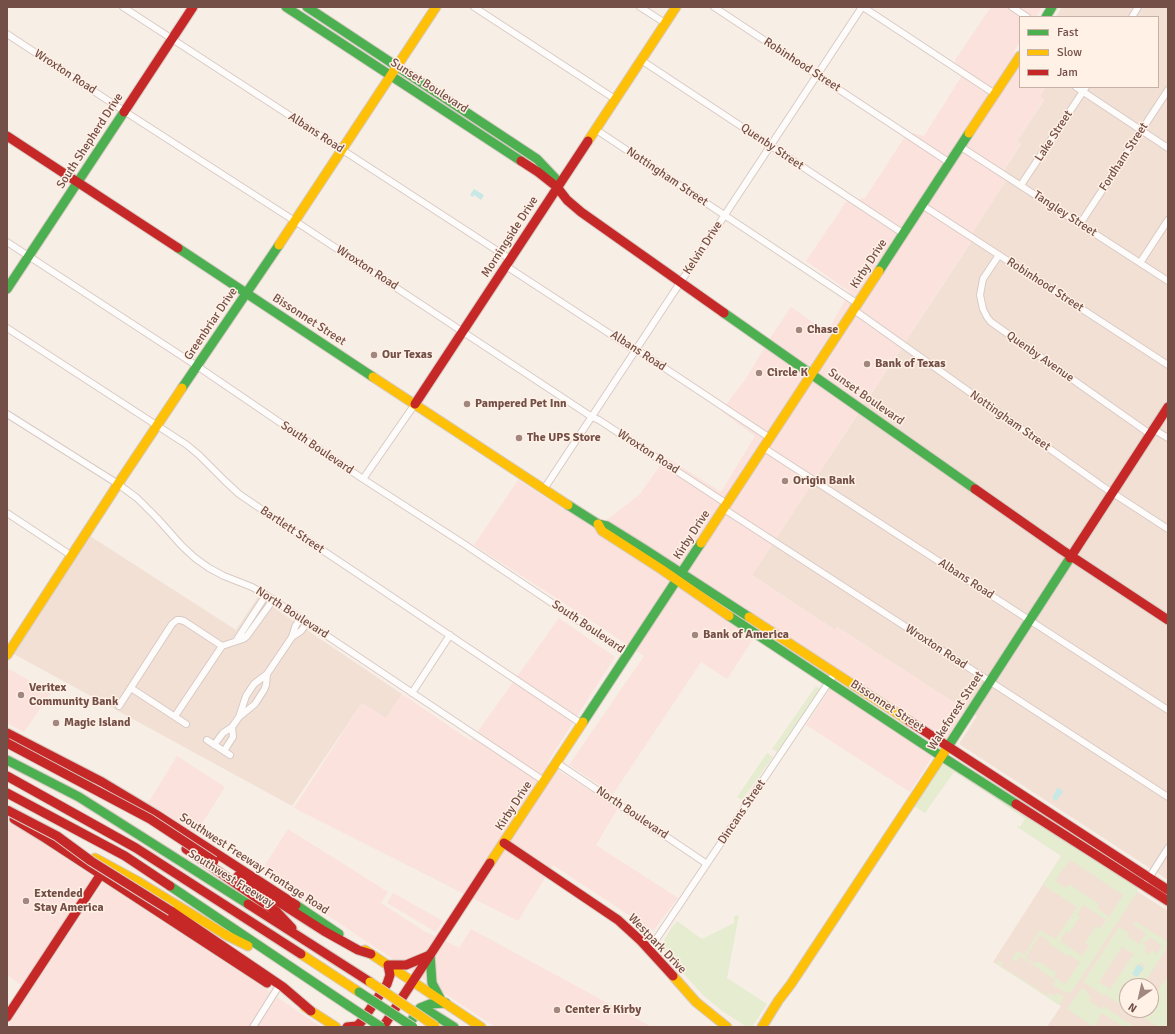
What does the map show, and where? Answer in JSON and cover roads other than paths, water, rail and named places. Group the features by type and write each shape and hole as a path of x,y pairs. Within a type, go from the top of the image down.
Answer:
{"main road":[{"name":"South Shepherd Drive","path":"7,289 193,7"},
{"name":"Sunset Boulevard","path":"286,7 538,172 557,187 567,200 581,212 1072,557 1168,620"},
{"name":"Sunset Boulevard","path":"307,7 537,159 551,173 557,187"},
{"name":"Greenbriar Drive","path":"7,655 118,484 392,76 436,7"},
{"name":"Morningside Drive","path":"415,404 676,7"},
{"path":"1047,16 1052,7"},
{"name":"Kirby Drive","path":"382,1027 764,448 1019,58"},
{"name":"Bissonnet Street","path":"7,136 544,489 598,524 607,526 644,549 679,577 760,636 829,683 942,756 1146,881 1168,890"},
{"name":"Wakeforest Street","path":"762,1027 942,756 1168,407"},
{"name":"Bissonnet Street","path":"679,577 765,628 948,746 1146,881 1168,901"},
{"path":"760,636 765,628"},
{"name":"Southwest Freeway Frontage Road","path":"7,732 102,782 158,815 481,1027"},
{"path":"7,743 150,819 324,931 358,950 371,954"},
{"name":"Southwest Freeway","path":"7,760 79,797 407,1007 437,1024 454,1027"},
{"path":"68,765 79,776 277,912 303,940"},
{"path":"7,776 136,848 413,1027"},
{"path":"7,793 125,856 286,965 382,1027"},
{"path":"8,814 53,836 139,882 226,935 286,965"},
{"path":"8,814 336,1027"},
{"path":"8,814 57,836 91,861 171,911 284,987 311,1011"},
{"name":"Westpark Drive","path":"504,843 618,920 649,950 696,1002 727,1027"},
{"path":"7,1017 101,874"},
{"path":"347,1027 357,1026 362,1021 387,984 390,975 388,965 406,965 430,954 432,983 443,1001 420,1008 407,1027"}],"street":[{"name":"Albans Road","path":"123,7 342,150 636,350 770,438"},
{"path":"474,7 615,99"},
{"path":"640,7 665,23"},
{"name":"Robinhood Street","path":"714,7 950,163"},
{"path":"863,7 995,94"},
{"name":"Kelvin Drive","path":"544,489 863,7"},
{"path":"1012,7 1026,16"},
{"path":"1133,16 1138,7"},
{"name":"Wroxton Road","path":"7,34 295,221 592,417 599,420 725,506 990,682 1168,797"},
{"name":"Quenby Street","path":"641,60 904,234"},
{"path":"1084,89 1168,148"},
{"name":"Lake Street","path":"1021,185 1084,89"},
{"name":"Fordham Street","path":"1080,224 1168,90"},
{"name":"Nottingham Street","path":"595,129 724,215 856,307 1112,492 1168,529"},
{"name":"Tangley Street","path":"961,147 1168,282"},
{"name":"Robinhood Street","path":"922,205 1168,365"},
{"path":"1140,263 1168,220"},
{"name":"South Boulevard","path":"7,242 197,366 363,480 464,544 628,654"},
{"name":"Quenby Avenue","path":"999,255 984,280 980,295 983,309 991,322 1152,432 1168,438"},
{"name":"Bartlett Street","path":"7,328 187,445 230,485 258,507 582,724"},
{"name":"Morningside Drive","path":"363,480 415,404"},
{"name":"North Boulevard","path":"7,414 118,484 137,498 182,546 208,568 252,587 266,595 544,781"},
{"name":"Albans Road","path":"764,448 1168,710"},
{"path":"7,513 72,556"},
{"path":"236,641 250,617 266,595"},
{"path":"175,716 222,646 243,639 247,636 273,600"},
{"path":"250,617 258,622"},
{"path":"239,717 246,696 254,684 267,674 292,637 300,618"},
{"path":"119,706 172,624 177,620 184,621 222,646"},
{"path":"292,637 301,631 306,623"},
{"path":"412,693 450,635"},
{"path":"214,745 223,732 232,727 239,717 255,704 264,690 267,681 267,674"},
{"name":"Dincans Street","path":"649,950 835,674"},
{"path":"131,688 186,724"},
{"path":"224,751 233,737 232,727"},
{"path":"207,740 230,755"},
{"name":"North Boulevard","path":"557,763 707,864"},
{"path":"1146,881 1168,848"},
{"path":"253,1027 277,989"}],"water":[{"path":"474,189 484,195 481,200 474,195 473,197 470,195"},
{"path":"535,198 537,199 528,213 526,211 527,209 525,208 531,199 533,200"},
{"path":"1057,788 1061,789 1063,792 1056,801 1052,798"},
{"path":"1138,964 1144,968 1137,977 1132,974"}],"place":[{"name":"Chase","path":"799,330"},
{"name":"Our Texas","path":"374,355"},
{"name":"Bank of Texas","path":"867,364"},
{"name":"Circle K","path":"759,373"},
{"name":"Pampered Pet Inn","path":"467,404"},
{"name":"The UPS Store","path":"519,438"},
{"name":"Origin Bank","path":"785,481"},
{"name":"Bank of America","path":"695,635"},
{"name":"Veritex Community Bank","path":"21,695"},
{"name":"Magic Island","path":"56,723"},
{"name":"Extended Stay America","path":"26,901"},
{"name":"Center & Kirby","path":"557,1010"}]}
